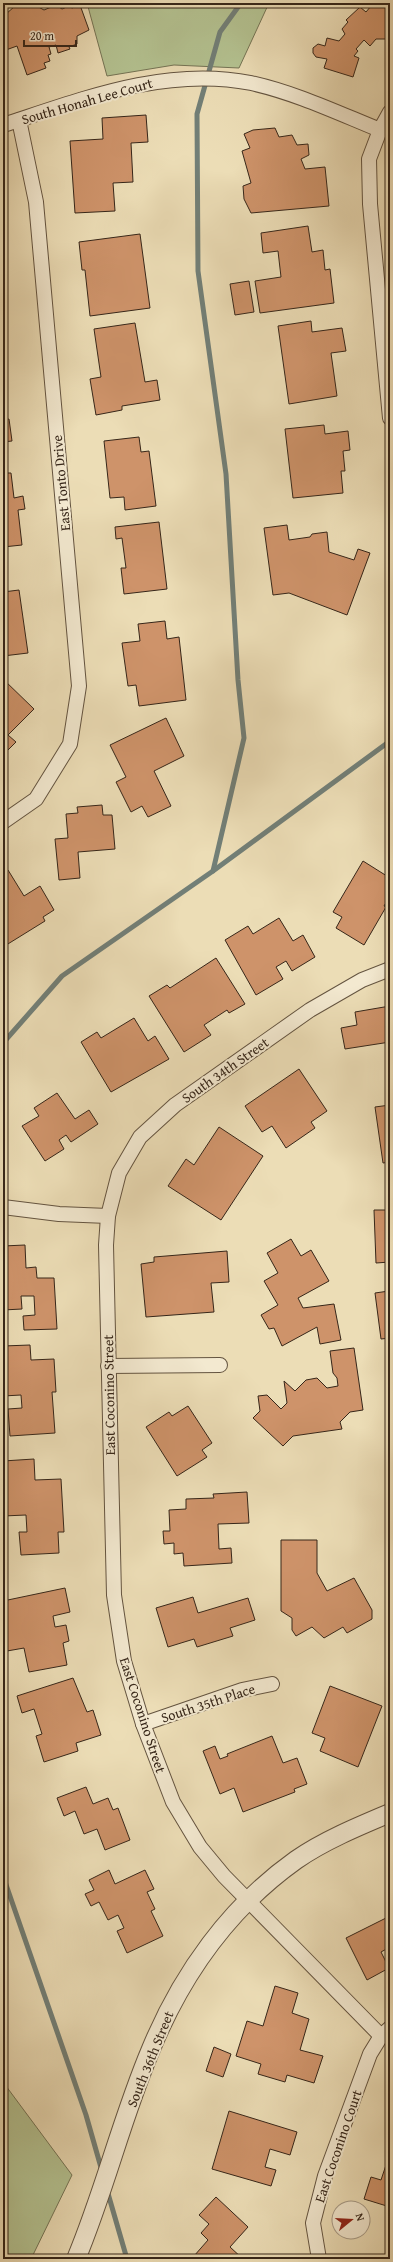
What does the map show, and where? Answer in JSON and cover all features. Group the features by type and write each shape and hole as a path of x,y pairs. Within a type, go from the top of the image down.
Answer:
{"street":[{"name":"South Honah Lee Court","path":"3,125 128,86 188,78 220,79 252,83 317,104 380,130"},
{"path":"390,112 380,130 369,159 370,204 390,418"},
{"name":"East Tonto Drive","path":"3,822 36,798 70,744 79,686 36,202 19,120"},
{"name":"South 34th Street","path":"108,1216 119,1174 140,1137 175,1105 310,1010 362,980 390,969"},
{"path":"3,1207 59,1214 108,1216"},
{"name":"East Coconino Street","path":"108,1216 106,1245 114,1595 124,1662 144,1724 173,1802 200,1847 224,1876 386,2032"},
{"path":"108,1366 220,1365"},
{"name":"South 35th Place","path":"144,1724 242,1690 272,1684"},
{"name":"South 36th Street","path":"76,2259 88,2229 150,2049 173,2001 208,1945 248,1899 297,1860 358,1826 390,1813"},
{"name":"East Coconino Court","path":"319,2259 313,2223 325,2176 370,2054 386,2032"}],"green space":[{"path":"87,3 269,3 239,68 174,65 107,76"},
{"path":"3,2082 72,2175 31,2259 3,2259"}],"building":[{"path":"367,3 390,3 390,20 388,20 389,39 376,39 370,46 364,40 356,49 358,51 354,56 359,58 353,77 324,68 327,59 316,57 313,53 313,48 318,44 325,46 327,38 339,41 345,34 342,29 348,22 346,20 360,7 366,12 371,6"},
{"path":"22,4 33,4 44,10 56,5 62,9 69,6 72,8 80,5 89,30 77,36 77,44 69,47 70,49 58,53 56,45 49,47 51,54 48,55 50,61 44,63 46,68 27,75 17,46 3,51 3,18 7,17 6,14 15,6"},
{"path":"146,115 148,142 131,143 133,182 113,183 115,211 75,213 70,141 103,139 102,118"},
{"path":"275,128 279,137 292,135 297,145 308,144 309,155 301,159 305,169 325,167 329,206 251,213 244,199 243,186 251,183 242,151 250,148 244,134 253,130"},
{"path":"308,226 312,252 323,250 325,270 330,269 334,303 260,313 255,281 281,277 278,251 263,253 261,233"},
{"path":"140,234 150,308 90,316 85,270 82,270 79,242"},
{"path":"249,281 254,312 235,315 230,284"},
{"path":"311,321 312,332 342,328 346,351 331,353 337,396 289,404 278,326"},
{"path":"135,323 145,382 157,380 160,400 122,406 122,410 96,415 90,379 101,377 94,329"},
{"path":"9,419 12,441 3,442 3,420"},
{"path":"324,425 325,434 348,431 350,450 343,451 345,471 341,471 343,493 293,498 285,429"},
{"path":"139,437 141,452 149,451 156,506 125,510 124,497 110,498 104,441"},
{"path":"3,473 11,473 14,498 23,496 25,509 18,510 22,545 3,547"},
{"path":"159,522 167,589 124,594 121,568 126,568 122,538 116,539 115,527"},
{"path":"287,525 289,540 310,537 312,534 327,532 329,552 354,560 358,549 370,553 347,615 289,593 273,595 264,528"},
{"path":"19,590 28,653 3,656 3,592"},
{"path":"165,621 167,639 179,637 186,700 139,706 136,685 128,686 122,643 140,641 138,624"},
{"path":"3,679 34,709 8,735 16,742 3,755"},
{"path":"166,718 184,756 154,771 171,806 148,817 142,806 131,812 116,782 126,777 110,745"},
{"path":"102,805 103,815 112,815 115,849 78,852 80,878 59,880 55,839 68,838 66,814 78,813 77,807"},
{"path":"363,861 390,878 390,896 384,906 386,907 364,945 336,928 342,917 333,912"},
{"path":"8,870 24,896 40,886 54,910 43,917 45,921 3,947 3,873"},
{"path":"279,918 293,941 303,935 315,957 292,971 286,961 276,967 283,979 256,995 225,940 248,926 253,934"},
{"path":"216,958 245,1004 229,1013 227,1010 204,1025 211,1035 184,1052 149,996 167,985 170,988"},
{"path":"390,1006 390,1042 345,1049 341,1028 357,1025 355,1012"},
{"path":"134,1018 148,1041 155,1036 169,1059 111,1092 81,1042 97,1032 101,1038"},
{"path":"299,1069 327,1111 311,1122 315,1128 286,1148 272,1126 262,1132 245,1106"},
{"path":"57,1093 75,1119 89,1110 98,1124 71,1142 66,1135 59,1140 64,1149 45,1161 22,1126 39,1116 34,1108"},
{"path":"390,1105 390,1162 383,1163 375,1107"},
{"path":"219,1127 263,1156 221,1220 168,1186 186,1159 194,1165"},
{"path":"374,1210 390,1210 390,1262 376,1263"},
{"path":"291,1239 301,1256 311,1250 329,1281 298,1298 303,1308 334,1304 341,1340 320,1344 317,1327 282,1346 274,1328 269,1329 261,1315 278,1305 264,1281 278,1273 267,1253"},
{"path":"25,1245 26,1268 36,1267 37,1278 54,1278 57,1329 24,1330 23,1316 35,1315 34,1296 21,1296 22,1309 3,1310 3,1246"},
{"path":"227,1251 229,1282 211,1283 214,1312 146,1317 141,1264 154,1262 154,1257"},
{"path":"387,1276 390,1276 390,1338 381,1339 375,1293 389,1291"},
{"path":"30,1345 31,1360 54,1359 56,1392 52,1392 55,1433 10,1436 8,1409 22,1408 21,1395 3,1396 3,1346"},
{"path":"354,1348 363,1410 350,1412 340,1422 342,1429 293,1436 283,1446 253,1418 260,1411 258,1396 267,1395 281,1409 287,1403 284,1381 295,1391 306,1380 317,1378 327,1388 338,1386 337,1378 333,1373 330,1351"},
{"path":"188,1406 212,1443 202,1450 207,1457 177,1476 146,1427 169,1412 172,1416"},
{"path":"34,1459 35,1480 61,1479 64,1532 58,1532 59,1553 21,1555 19,1532 27,1532 26,1515 3,1516 3,1461"},
{"path":"247,1492 249,1523 218,1524 219,1549 231,1548 232,1563 184,1566 183,1553 174,1554 174,1543 164,1544 163,1531 170,1531 169,1510 186,1509 186,1499 214,1498 213,1494"},
{"path":"281,1540 317,1540 317,1573 327,1591 354,1578 372,1610 372,1619 347,1633 343,1627 324,1638 312,1627 296,1636 292,1630 292,1618 281,1611"},
{"path":"65,1588 70,1612 53,1616 55,1627 66,1625 69,1641 63,1643 67,1665 29,1672 24,1648 7,1651 3,1632 3,1601"},
{"path":"193,1597 198,1613 248,1598 255,1620 230,1628 233,1636 197,1647 194,1639 168,1647 156,1608"},
{"path":"73,1678 87,1712 93,1710 101,1735 76,1743 78,1751 44,1762 36,1736 42,1734 34,1709 22,1713 17,1696"},
{"path":"330,1686 382,1706 358,1767 320,1751 325,1738 312,1733"},
{"path":"272,1736 283,1763 297,1758 307,1784 294,1789 295,1792 243,1812 234,1788 220,1794 203,1751 215,1746 220,1759 228,1756 227,1754"},
{"path":"86,1787 93,1804 108,1798 113,1810 118,1808 130,1840 105,1850 97,1829 84,1834 75,1811 64,1816 57,1798"},
{"path":"109,1870 115,1884 145,1870 154,1889 147,1892 155,1909 151,1911 163,1936 127,1953 117,1931 124,1928 118,1915 108,1920 99,1902 91,1906 85,1894 94,1890 89,1880"},
{"path":"390,1916 390,1947 381,1952 389,1968 367,1980 346,1938"},
{"path":"275,1986 298,1993 292,2013 309,2019 300,2050 323,2056 314,2083 287,2075 285,2082 258,2074 261,2064 236,2056 247,2021 263,2026"},
{"path":"214,2047 231,2054 223,2077 206,2071"},
{"path":"229,2111 297,2132 290,2155 270,2149 265,2167 276,2170 271,2186 212,2169"},
{"path":"387,2162 390,2163 390,2207 364,2199 371,2177 381,2180"},
{"path":"216,2197 248,2227 230,2247 243,2259 197,2259 194,2256 208,2240 201,2233 209,2224 199,2215"}],"waterway":[{"path":"213,871 244,738 238,680 226,474 198,271 197,114 220,32 241,3"},
{"path":"3,1043 62,976 213,871 390,741"},
{"path":"3,1876 86,2115 102,2171"},
{"path":"107,2190 127,2259"}]}
